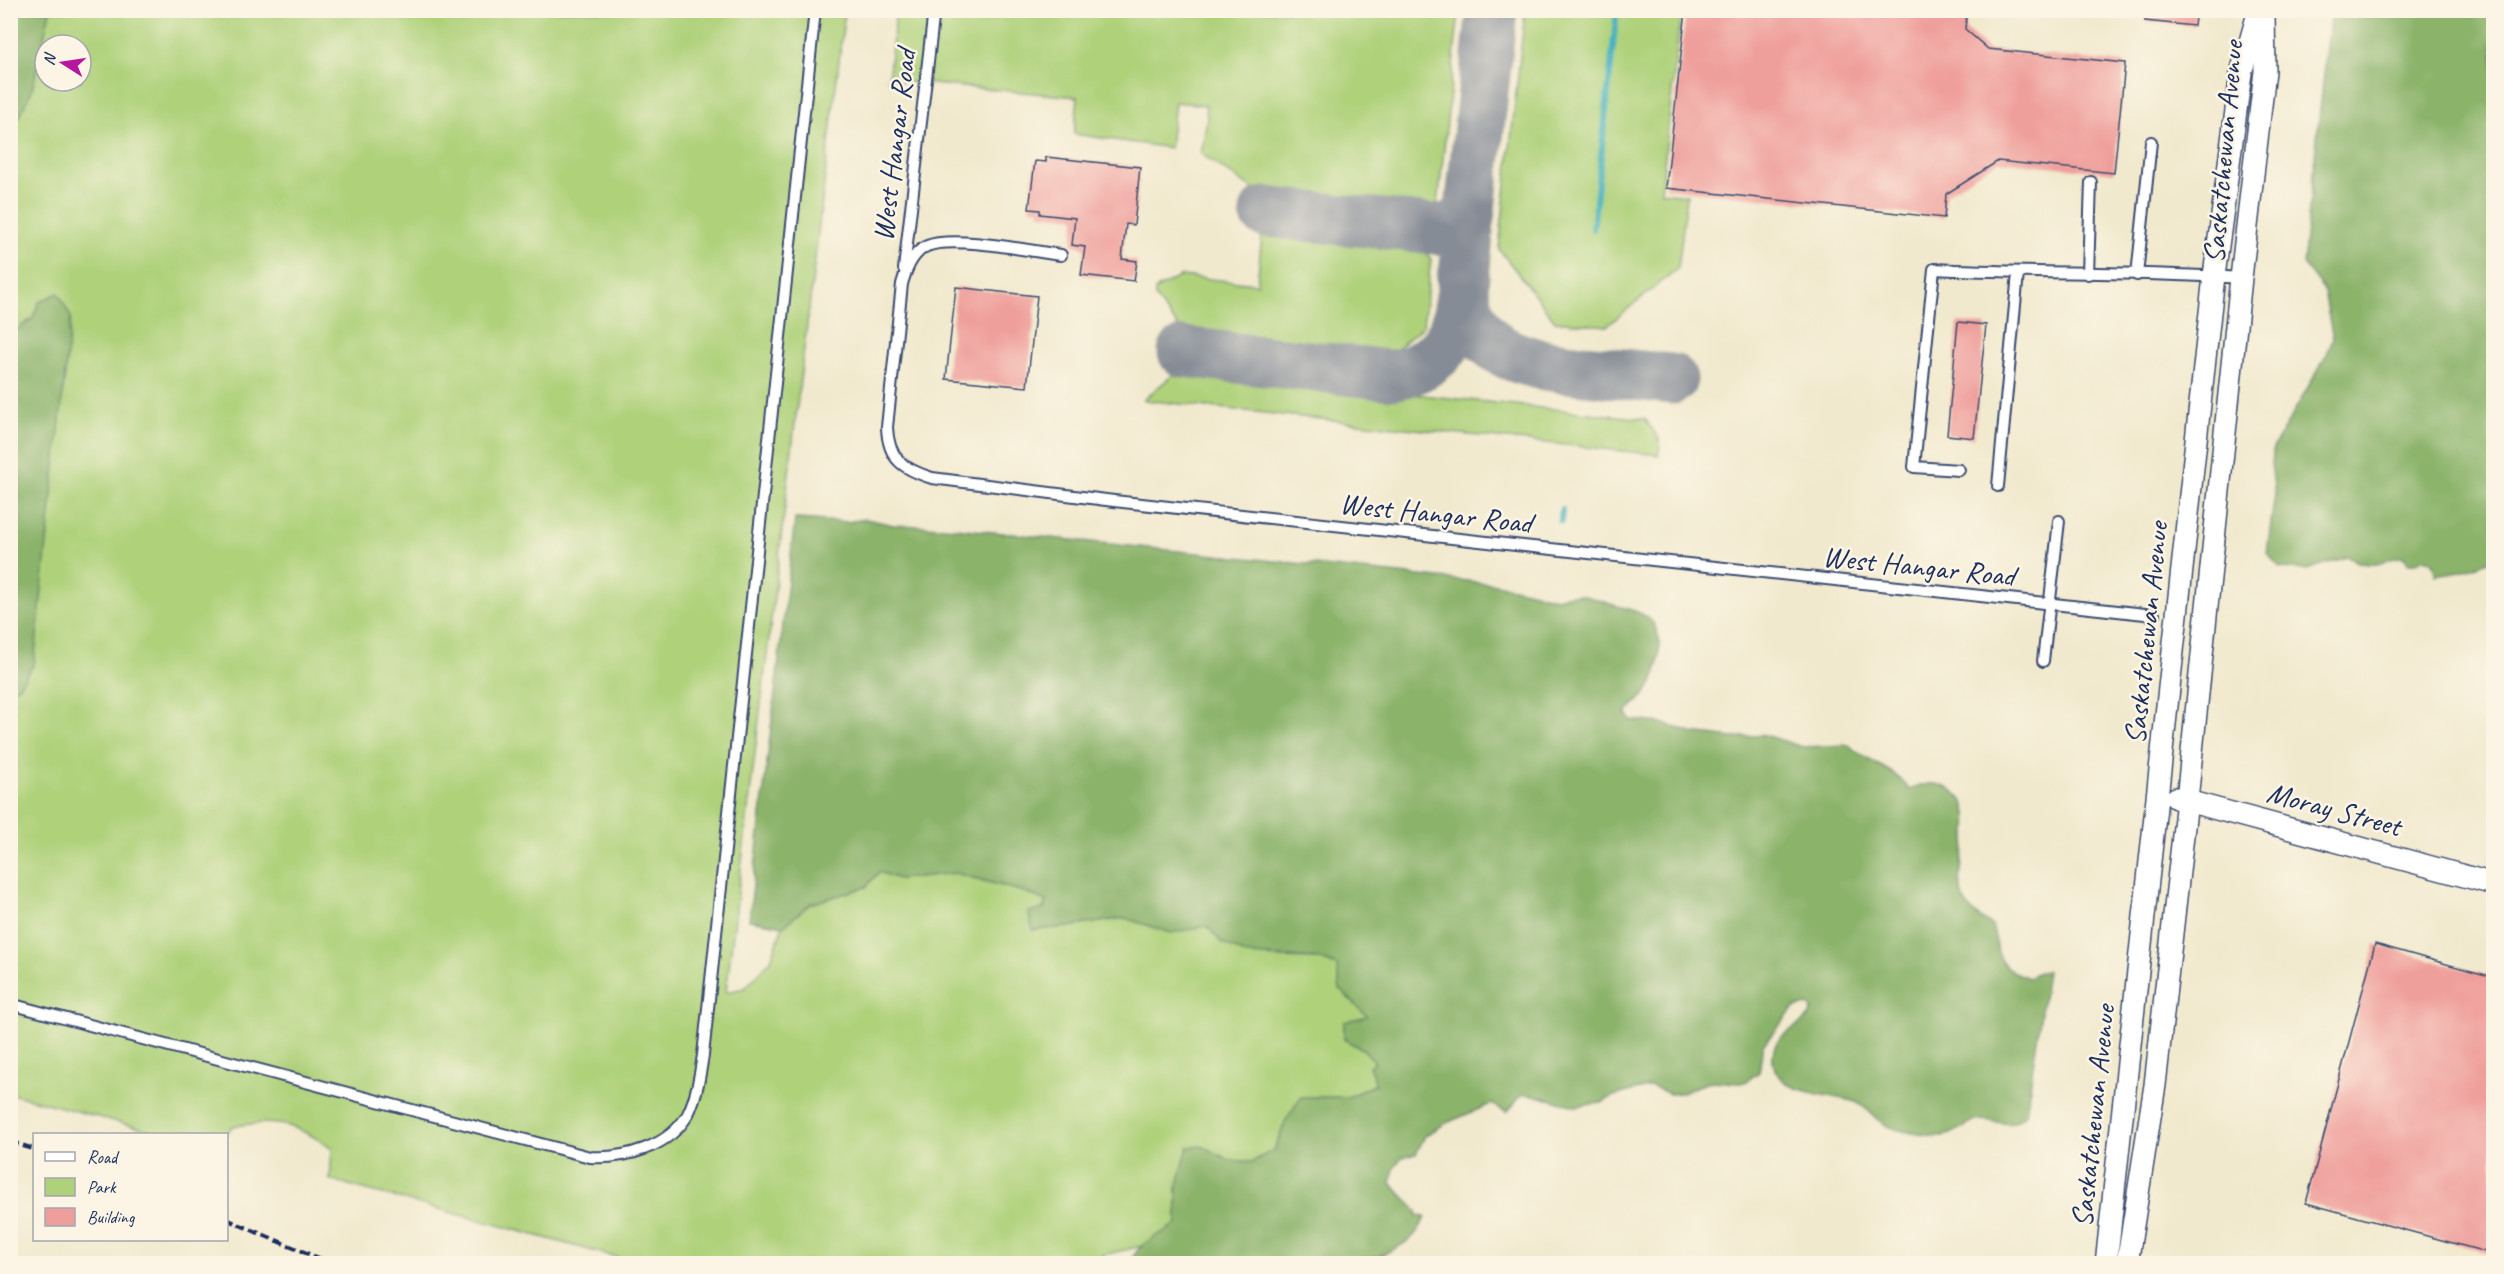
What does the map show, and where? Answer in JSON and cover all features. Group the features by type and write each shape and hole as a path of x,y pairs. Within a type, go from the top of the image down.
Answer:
{"street":[{"name":"Saskatchewan Avenue","path":"2106,1263 2214,276 2241,73 2259,10"},
{"name":"Saskatchewan Avenue","path":"2127,1263 2155,1085 2187,800 2241,278 2265,71 2264,10"},
{"name":"Moray Street","path":"2158,794 2493,884"}],"lane":[{"path":"10,1004 590,1157 611,1158 633,1154 663,1138 686,1116 695,1097 703,1055 815,10"},
{"name":"West Hangar Road","path":"934,10 887,427 887,443 893,455 902,465 915,473 932,478 1149,505 2154,615"},
{"path":"2137,275 2151,142"},
{"path":"2088,274 2091,182"},
{"name":"West Hangar Road","path":"902,284 905,271 918,252 937,243 989,246 1061,255"},
{"path":"1959,470 1914,467 1934,269 2018,273 2137,275 2171,273 2241,278"},
{"path":"1998,486 2018,273"},
{"path":"2043,661 2059,521"}],"green space":[{"path":"11,10 50,11 45,33 33,33 33,86 11,134"},
{"path":"10,11 845,11 726,992 745,988 771,960 783,926 810,904 879,872 899,879 955,873 1025,892 1046,901 1034,930 1125,918 1171,932 1207,926 1222,943 1272,958 1319,959 1337,966 1340,990 1368,1016 1344,1039 1364,1050 1376,1062 1376,1084 1348,1097 1301,1097 1286,1120 1274,1150 1252,1162 1229,1160 1202,1146 1177,1188 1177,1224 1142,1246 1103,1255 1104,1264 638,1263 330,1180 332,1148 295,1128 263,1123 233,1126 227,1133 159,1133 11,1094"},
{"path":"896,11 1459,11 1438,203 1421,215 1267,199 1201,154 1207,119 1206,105 1175,102 1170,148 1074,134 1078,97 888,80"},
{"path":"1525,11 1681,11 1661,192 1687,195 1678,268 1607,326 1555,321 1499,249"},
{"path":"2331,11 2493,11 2493,559 2461,571 2435,575 2431,560 2423,558 2416,563 2408,563 2404,557 2368,564 2347,557 2306,570 2280,568 2267,553 2275,494 2271,464 2273,448 2327,354 2333,339 2324,291 2303,264"},
{"path":"1263,225 1418,242 1431,259 1423,326 1389,356 1184,334 1155,297 1155,290 1181,276 1257,284"},
{"path":"58,293 71,317 34,664 19,686 11,690 11,334 33,318 39,302"},
{"path":"1180,369 1645,419 1660,440 1659,455 1143,400"},
{"path":"795,519 847,522 866,519 894,525 945,527 1496,584 1556,598 1570,595 1583,596 1640,613 1654,625 1658,634 1659,654 1652,683 1626,713 1631,720 1662,723 1692,733 1733,738 1764,735 1803,747 1849,745 1864,757 1897,776 1909,790 1926,784 1936,784 1953,791 1962,801 1967,812 1968,826 1960,884 1965,902 1975,914 1992,926 1998,953 2004,965 2029,978 2036,973 2047,971 2026,1114 2014,1122 1980,1120 1971,1122 1947,1135 1923,1135 1886,1125 1856,1102 1804,1091 1792,1086 1781,1079 1775,1069 1774,1048 1782,1036 1811,1014 1812,1009 1808,1005 1794,1008 1763,1045 1759,1072 1745,1082 1712,1081 1680,1093 1670,1094 1651,1086 1613,1096 1602,1103 1576,1106 1528,1094 1522,1095 1507,1112 1491,1104 1444,1124 1425,1136 1416,1154 1401,1158 1394,1168 1391,1183 1417,1211 1417,1215 1425,1217 1420,1227 1408,1241 1366,1263 1131,1263 1133,1256 1143,1245 1177,1224 1177,1188 1188,1147 1202,1146 1229,1160 1252,1162 1274,1150 1286,1120 1301,1097 1348,1097 1376,1084 1369,1066 1375,1062 1364,1050 1344,1039 1344,1022 1367,1016 1340,990 1337,966 1319,959 1247,955 1222,943 1207,926 1171,933 1125,918 1033,930 1028,912 1044,909 1046,901 1025,892 955,873 899,879 879,872 866,887 810,904 783,926 749,920"}],"building":[{"path":"1686,10 1967,10 1965,29 1988,49 2125,63 2114,173 1998,161 1946,194 1944,218 1666,188"},
{"path":"2145,10 2196,10 2194,26 2145,21"},
{"path":"1046,157 1140,167 1134,225 1126,224 1122,259 1137,261 1134,281 1081,275 1085,247 1072,245 1075,218 1040,214 1040,210 1029,209 1035,161 1046,162"},
{"path":"956,287 1037,296 1027,387 946,379"},
{"path":"1958,322 1986,325 1974,438 1947,435"},
{"path":"2375,944 2493,977 2493,1254 2306,1203"}],"waterway":[{"path":"1593,229 1617,10"},
{"path":"1561,521 1562,509"}],"taxiway":[{"path":"1470,209 1492,10"},
{"path":"1183,352 1390,375 1407,372 1423,365 1448,341 1458,315 1470,209 1464,221 1443,230 1265,212"},
{"path":"1462,279 1467,305 1475,325 1487,340 1502,351 1539,364 1672,379"}],"railway":[{"path":"10,1142 33,1149"},
{"path":"228,1220 332,1264"}]}
